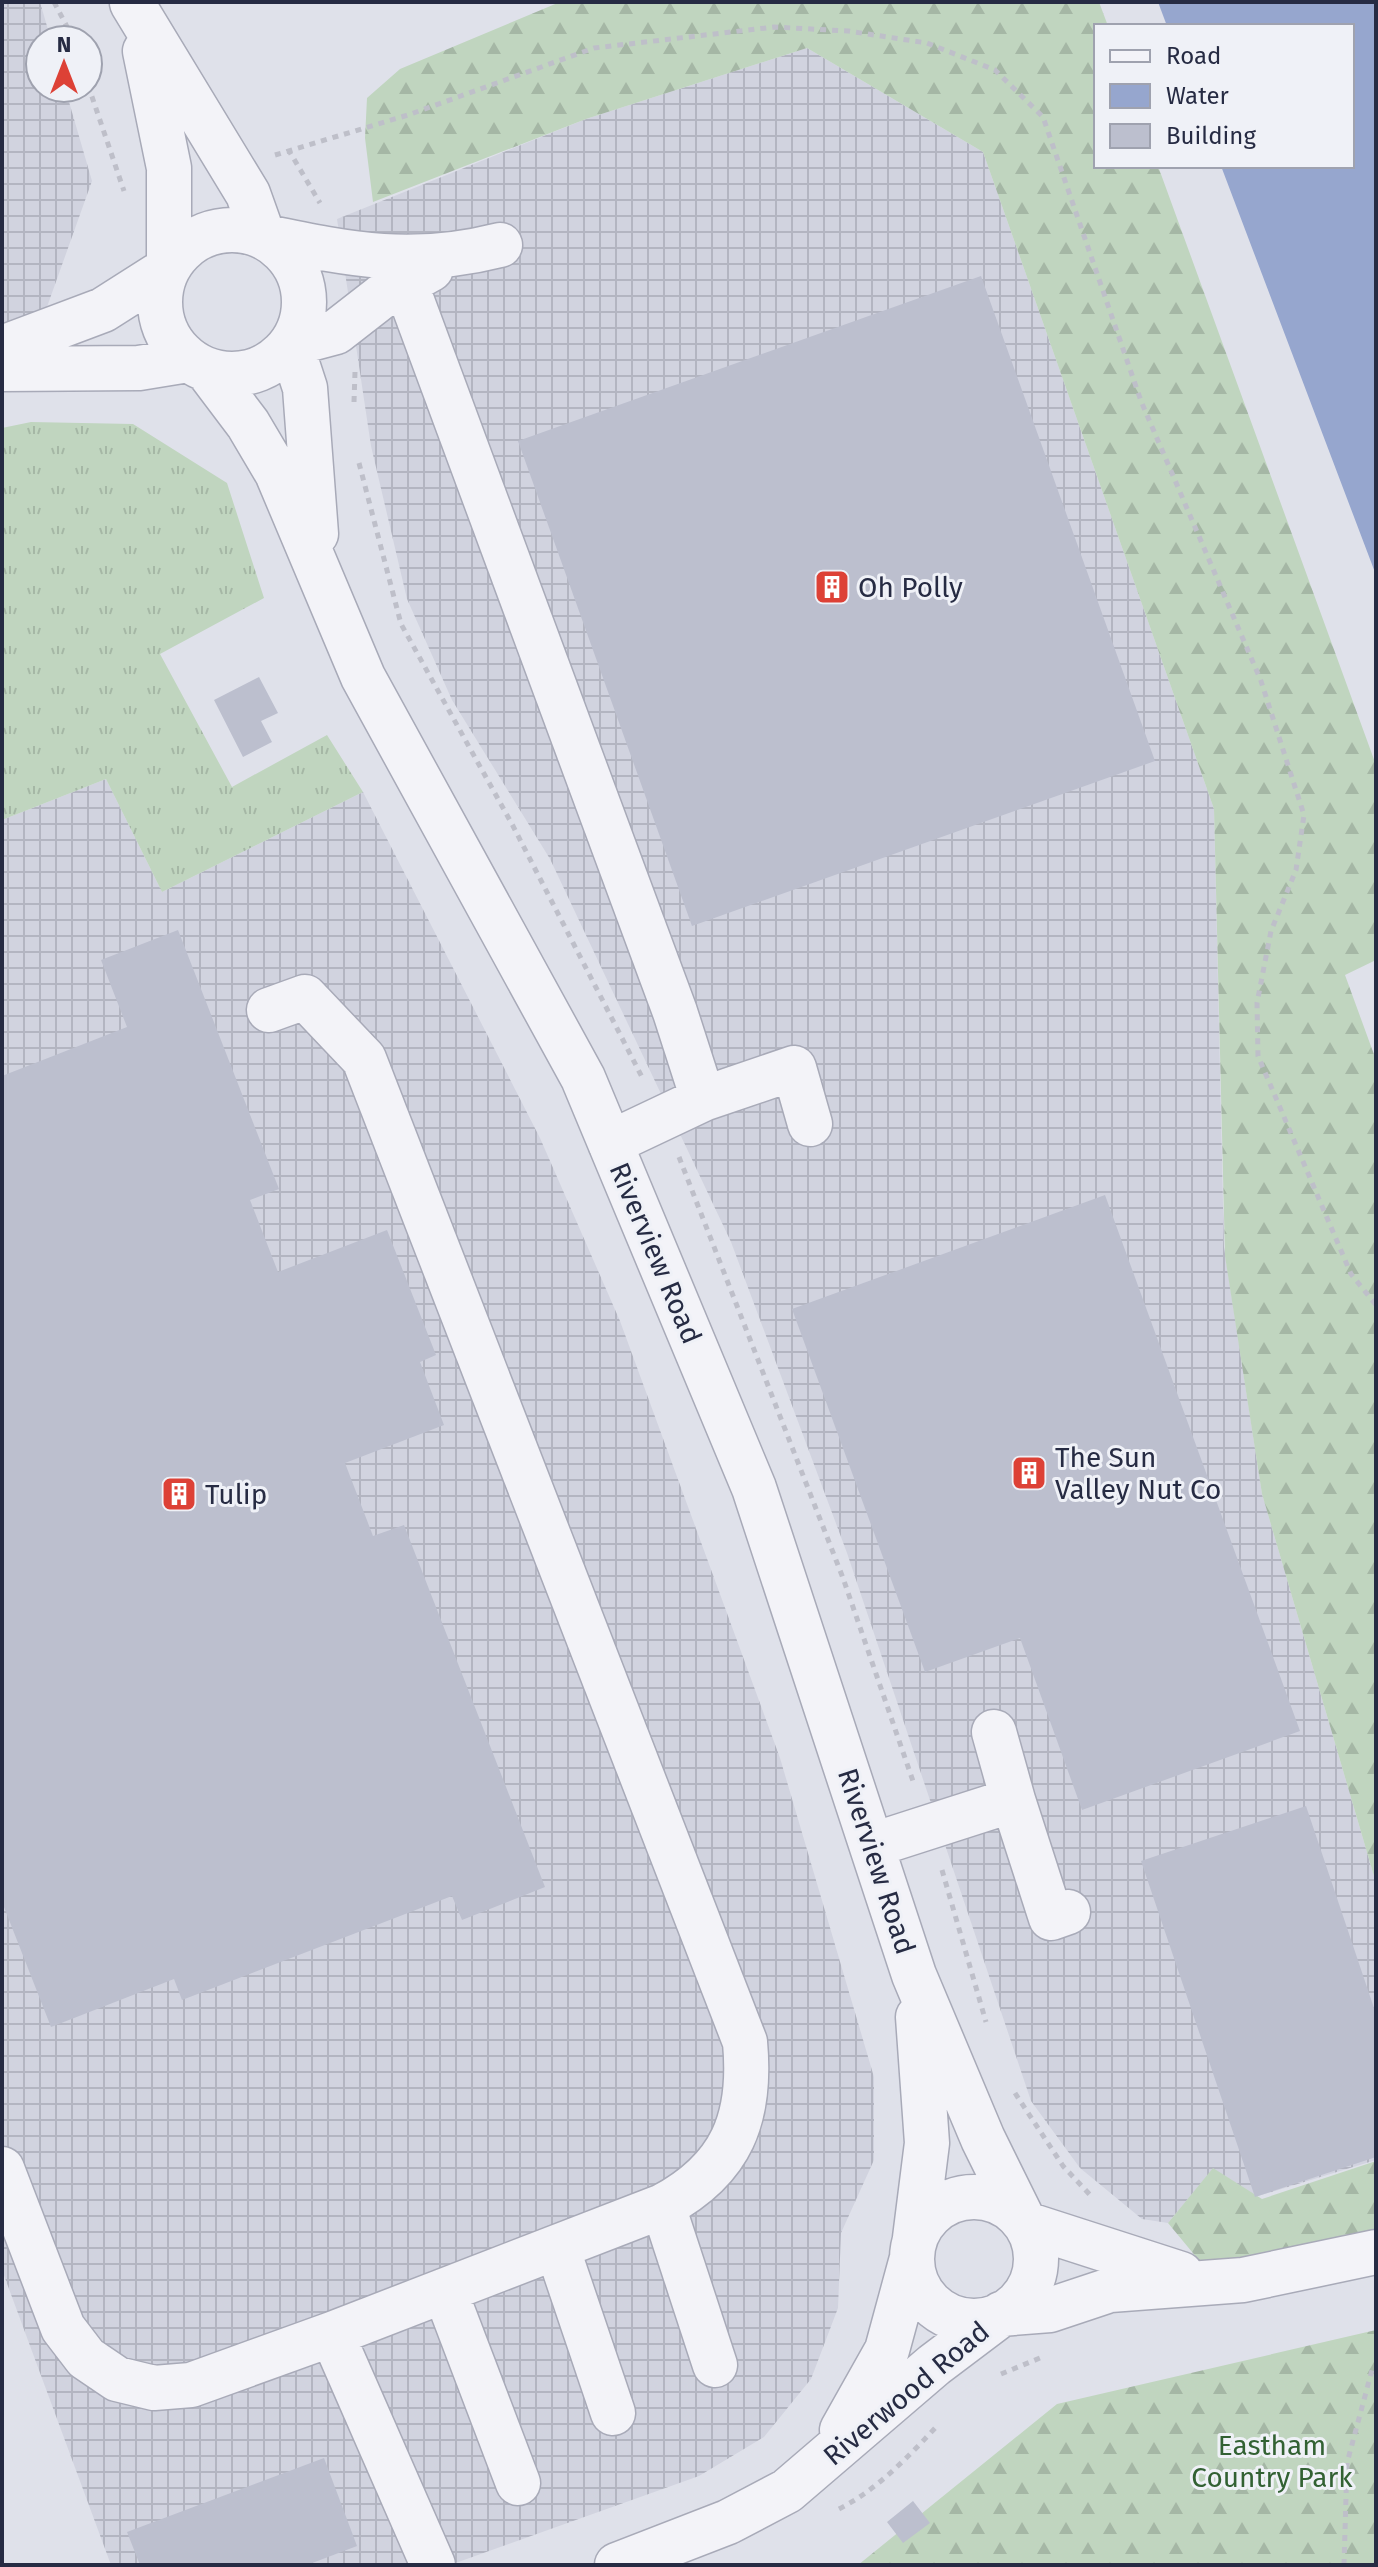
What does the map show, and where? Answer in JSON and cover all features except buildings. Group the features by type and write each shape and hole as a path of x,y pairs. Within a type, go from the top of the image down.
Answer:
{"street":[{"path":"2,369 198,365 232,375 255,371 274,361 291,344 302,322 305,297 299,273 286,253 264,236 248,194 132,2"},
{"path":"132,2 169,168 168,267 159,294 161,319 170,341 198,365"},
{"path":"2,348 103,310 168,267 182,248 221,230 242,230 348,254 402,270"},
{"path":"291,344 336,332 402,270 500,245"},
{"path":"402,270 675,1012 703,1099"},
{"name":"Riverview Road","path":"291,344 305,388 318,565"},
{"name":"Riverview Road","path":"198,365 259,441 318,565 363,677 583,1078 754,1488 914,1975 983,2139 1025,2223"},
{"path":"2,2169 63,2328 86,2358 117,2379 154,2388 191,2385 663,2206 693,2190 722,2160 741,2123 749,2083 745,2042 364,1059 305,997 269,1010"},
{"path":"610,1143 703,1099 794,1068 810,1124"},
{"path":"994,1732 1051,1918 1068,1912"},
{"path":"873,1845 1013,1800"},
{"name":"Riverview Road","path":"914,1975 927,2143 914,2248"},
{"path":"1000,2315 1019,2303 1031,2285 1036,2264 1035,2244 1025,2223 1010,2208 975,2196 956,2199 938,2208 925,2221 914,2248 915,2278 924,2297 939,2311 958,2319 979,2321 1000,2315 1050,2310 1120,2289 1243,2280 1376,2252"},
{"path":"663,2206 715,2365"},
{"path":"1025,2223 1141,2263 1215,2280"},
{"path":"557,2247 613,2413"},
{"name":"Riverwood Road","path":"813,2471 848,2421 887,2350 914,2248"},
{"path":"445,2291 518,2483"},
{"name":"Riverwood Road","path":"617,2565 760,2508 813,2471 934,2365 1000,2315"},
{"path":"332,2334 433,2565"}],"path":[{"path":"54,2 66,24"},
{"path":"276,155 408,115 594,48 774,27 848,31 927,43 995,70 1043,117 1141,401 1261,681 1304,815 1296,870 1271,931 1257,1003 1258,1056 1351,1274 1376,1305"},
{"path":"94,104 121,191"},
{"path":"288,149 327,215"},
{"path":"354,409 355,361"},
{"path":"357,455 401,624 513,826 637,1066"},
{"path":"686,1174 838,1564 907,1761"},
{"path":"948,1890 990,2037"},
{"path":"1014,2091 1063,2166 1095,2199"},
{"path":"1344,2565 1347,2463 1372,2370 1376,2369"}],"shaded area":[{"path":"2,2 40,2 46,24 24,24 24,104 70,104 92,181 43,318 2,328"},
{"path":"807,48 983,152 1214,809 1224,1247 1262,1494 1376,1883 1376,2160 1255,2197 1213,2169 1168,2223 1142,2219 1080,2168 1031,2101 847,1553 731,1242 550,859 452,700 407,599 371,446 337,219 586,119"},
{"path":"106,779 162,892 363,792 540,1138 620,1321 780,1758 874,2077 874,2160 841,2233 838,2308 811,2379 764,2437 699,2476 450,2565 111,2565 2,2270 2,820"}],"green space":[{"path":"560,2 1099,2 1107,24 1094,24 1094,168 1159,168 1376,765 1376,960 1345,975 1376,1060 1376,1883 1262,1494 1225,1256 1214,809 983,152 807,48 586,119 373,202 365,138 367,98 400,69"},
{"path":"31,422 133,424 227,483 264,598 160,654 232,787 327,735 363,792 162,892 106,779 2,820 2,428"},
{"path":"1376,2161 1376,2236 1357,2242 1202,2264 1168,2223 1213,2168 1262,2199"},
{"name":"Eastham Country Park","path":"1376,2330 1376,2565 858,2565 1057,2404"}],"water":[{"path":"1158,2 1376,2 1376,575 1222,168 1354,168 1354,24 1166,24"}],"place":[{"name":"Oh Polly","path":"832,587"},
{"name":"The Sun Valley Nut Co","path":"1029,1473"},
{"name":"Tulip","path":"179,1494"}]}
